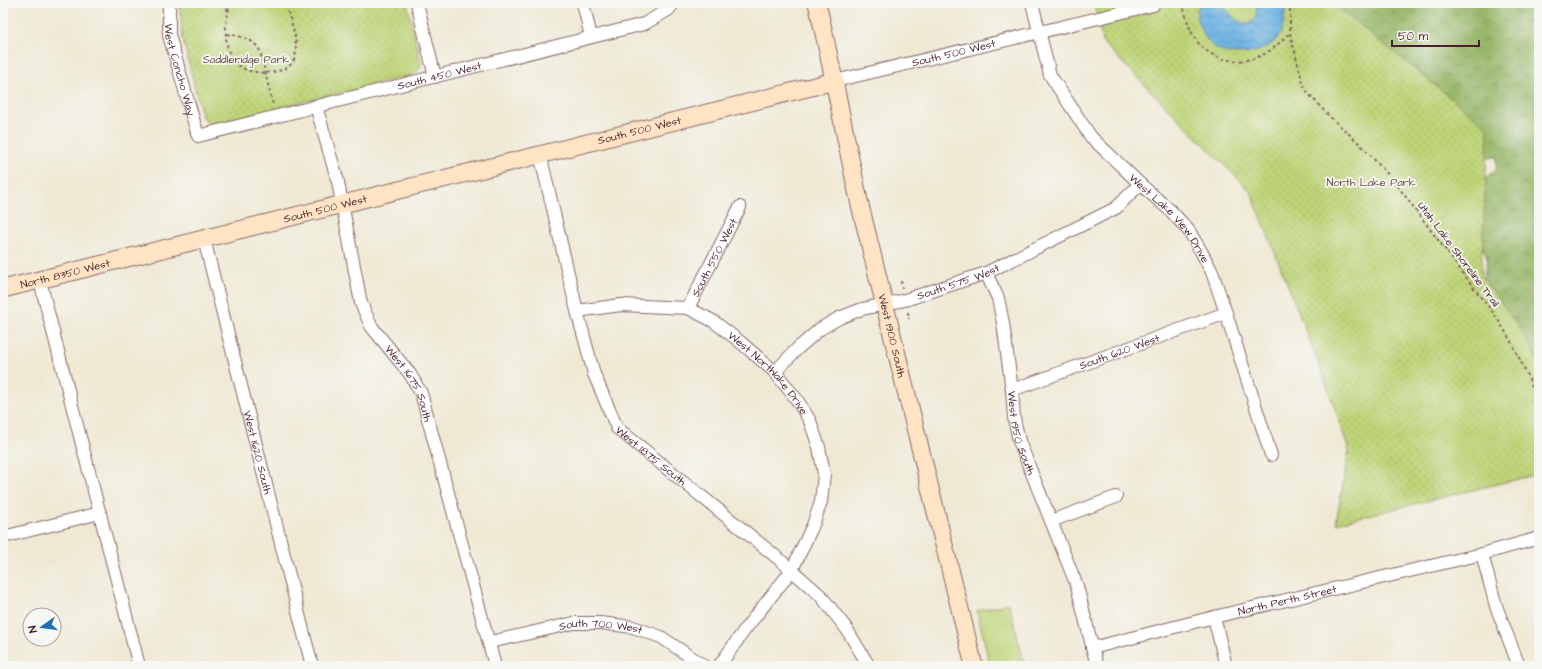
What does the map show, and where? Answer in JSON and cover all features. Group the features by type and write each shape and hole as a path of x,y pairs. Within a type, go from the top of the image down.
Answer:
{"street":[{"name":"West Concho Way","path":"169,3 169,35 198,136"},
{"path":"417,3 435,77"},
{"path":"583,3 591,37"},
{"name":"South 450 West","path":"198,136 644,24 668,10 674,3"},
{"name":"West 1900 South","path":"817,3 835,81 843,128 860,205 886,305 974,666"},
{"name":"West Lake View Drive","path":"1032,3 1050,75 1091,137 1172,212 1189,231 1212,272 1271,455"},
{"name":"South 500 West","path":"127,259 540,154 835,81 1153,5"},
{"name":"West 1675 South","path":"316,106 338,182 361,304 371,326 410,374 421,393 490,642 495,666"},
{"name":"West 1875 South","path":"540,154 576,311 594,374 617,428 792,570 821,596 846,628 869,666"},
{"name":"South 575 West","path":"775,372 797,349 820,329 839,318 862,309 886,305 986,273 1116,208 1140,184"},
{"name":"South 550 West","path":"688,308 740,207"},
{"name":"West 1620 South","path":"204,239 312,666"},
{"name":"North 8350 West","path":"3,289 127,259"},
{"name":"West 1950 South","path":"986,273 998,298 1003,323 1012,390 1014,418 1019,441 1078,586 1097,666"},
{"path":"40,281 139,666"},
{"name":"West Northlake Drive","path":"576,311 621,305 688,308 713,321 738,340 775,372 797,400 810,421 819,447 824,474 821,502 813,525 792,570"},
{"name":"South 620 West","path":"1012,390 1226,313"},
{"path":"1051,521 1116,497"},
{"path":"3,537 100,513"},
{"name":"North Perth Street","path":"1092,648 1482,554 1539,538"},
{"path":"1482,554 1496,606 1519,666"},
{"path":"719,666 746,628 792,570"},
{"path":"1214,618 1226,666"},
{"name":"South 700 West","path":"490,642 574,623 600,623 633,627 661,637 704,666"}],"path":[{"path":"224,3 228,11"},
{"path":"231,3 228,11 228,50 232,59 238,66 251,72 266,72 285,69 292,64 295,56 294,36 285,3"},
{"path":"1170,5 1182,3 1191,31 1195,38 1206,51 1217,57 1241,61 1256,58 1272,49 1290,33"},
{"name":"Utah Lake Shoreline Trail","path":"1290,3 1290,33 1303,84 1308,93 1326,113 1361,145 1394,182 1493,311 1525,368 1539,403"},
{"path":"227,34 238,35 250,39 257,45 266,72 273,105"}],"green space":[{"name":"Saddleridge Park","path":"179,3 407,3 421,65 413,75 212,124 205,120 202,116 183,40"},
{"name":"North Lake Park","path":"1094,3 1328,3 1343,12 1488,128 1481,276 1522,331 1539,365 1539,474 1336,523 1349,450 1322,372 1251,192 1103,43"},
{"path":"1340,3 1539,3 1539,394 1482,284 1487,259 1477,229 1475,187 1496,169 1497,157 1475,160 1349,35"},
{"path":"1009,603 1025,666 990,666 977,611"}],"water":[{"path":"1203,3 1222,4 1233,17 1242,23 1247,23 1256,18 1257,3 1284,3 1285,12 1283,27 1279,36 1266,48 1247,53 1228,53 1219,50 1212,45 1202,31 1198,22 1197,11"}]}
